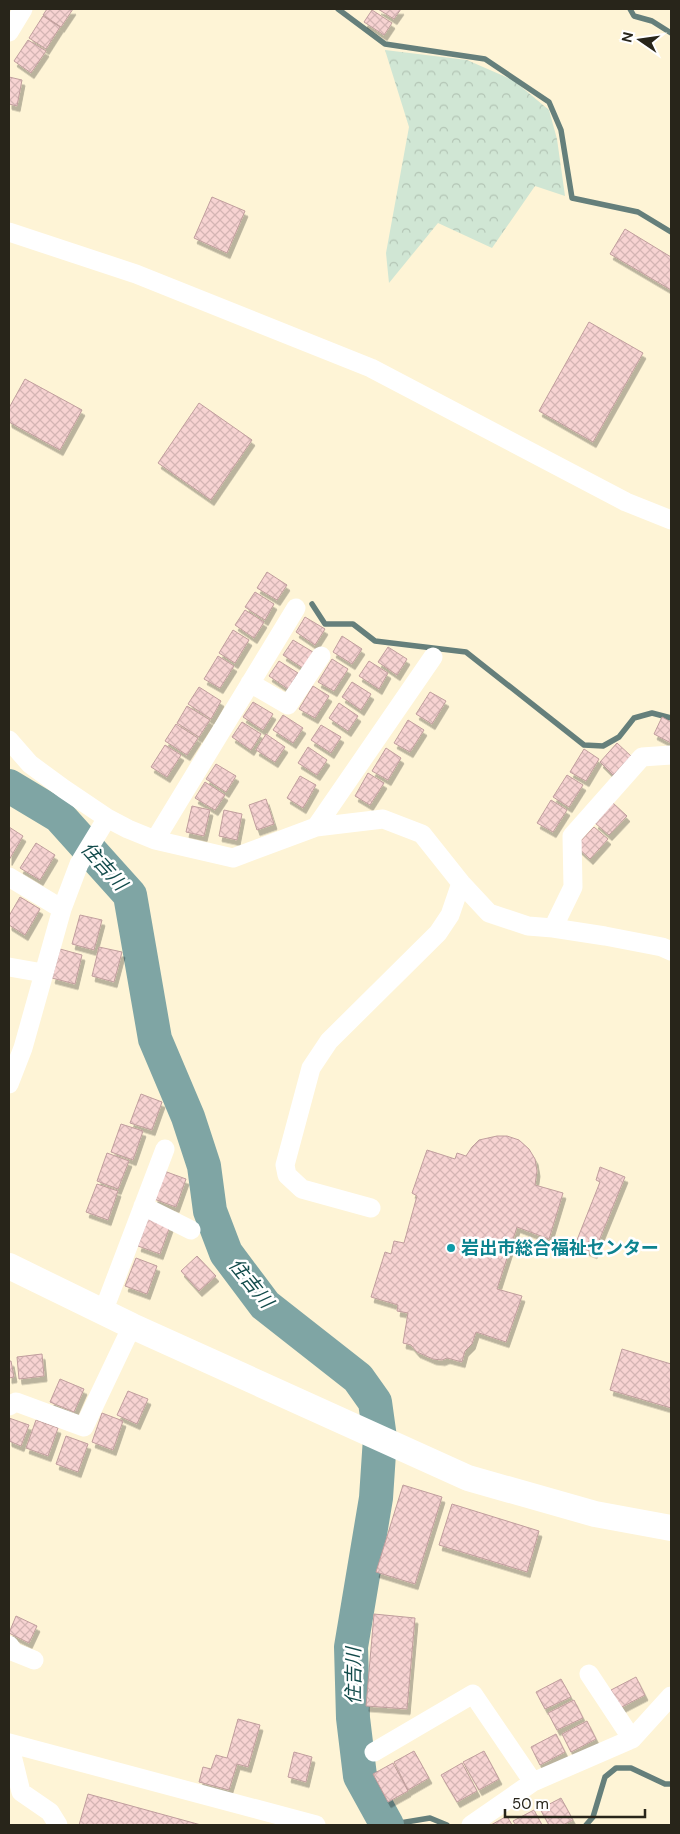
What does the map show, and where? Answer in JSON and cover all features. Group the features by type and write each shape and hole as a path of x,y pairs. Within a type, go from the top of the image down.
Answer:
{"street":[{"path":"9,32 23,9"},
{"path":"9,232 136,274 371,368 626,502 671,520"},
{"path":"155,840 296,608"},
{"path":"250,683 288,705 321,656"},
{"path":"316,827 433,657"},
{"path":"9,740 30,764 107,818 128,830 155,840 233,858 316,827 383,819 422,834 461,883 489,913 528,926 553,928 662,947 671,951"},
{"path":"553,928 574,887 572,836 642,757 671,755"},
{"path":"9,1084 23,1048 62,909 79,864 107,818"},
{"path":"9,877 62,909"},
{"path":"370,1208 302,1189 287,1175 285,1165 311,1068 329,1041 438,933 450,915 461,883"},
{"path":"9,967 43,973"},
{"path":"103,1312 165,1149"},
{"path":"143,1206 191,1230"},
{"path":"9,1266 132,1326 468,1478 596,1514 671,1528"},
{"path":"9,1406 16,1402 84,1427 132,1326"},
{"path":"9,1645 14,1652 34,1660"},
{"path":"589,1674 632,1739"},
{"path":"374,1752 473,1694 534,1782"},
{"path":"471,1825 534,1782 632,1739 671,1696"},
{"path":"58,1825 50,1812 21,1792 9,1743 316,1825"}],"green space":[{"path":"385,50 467,60 513,80 549,110 557,139 565,196 535,186 492,248 438,223 389,283 386,253 409,127"}],"building":[{"path":"47,9 73,9 61,27 43,15"},
{"path":"378,9 401,9 394,19"},
{"path":"372,10 392,23 384,35 364,22"},
{"path":"43,16 60,27 46,49 29,38"},
{"path":"28,40 46,51 31,73 14,61"},
{"path":"9,77 22,80 17,106 9,104"},
{"path":"212,197 245,211 227,253 194,238"},
{"path":"625,229 671,257 671,290 610,254"},
{"path":"589,322 643,353 593,442 539,411"},
{"path":"25,379 82,410 60,450 9,422 9,408"},
{"path":"199,403 252,440 211,500 158,463"},
{"path":"267,572 287,585 277,600 257,588"},
{"path":"255,592 274,604 265,620 245,607"},
{"path":"245,610 264,622 254,638 235,625"},
{"path":"305,617 325,629 315,645 296,632"},
{"path":"233,630 249,640 235,663 219,653"},
{"path":"342,636 362,649 352,664 333,652"},
{"path":"293,640 313,652 303,668 283,655"},
{"path":"388,647 407,659 397,675 378,662"},
{"path":"218,656 234,666 220,688 204,679"},
{"path":"332,659 348,669 334,691 318,682"},
{"path":"279,661 298,673 288,689 269,676"},
{"path":"369,661 388,673 379,689 359,676"},
{"path":"352,682 371,694 361,710 342,697"},
{"path":"313,686 329,696 315,718 299,709"},
{"path":"199,687 221,701 211,719 188,704"},
{"path":"430,692 446,701 432,724 416,714"},
{"path":"253,702 273,714 263,730 243,717"},
{"path":"339,703 358,716 348,731 329,718"},
{"path":"187,706 210,720 199,737 177,723"},
{"path":"283,715 303,728 293,743 273,730"},
{"path":"662,717 671,722 671,743 654,734"},
{"path":"408,720 424,730 410,752 394,743"},
{"path":"242,722 261,734 251,750 232,737"},
{"path":"176,724 198,738 187,755 165,741"},
{"path":"321,725 341,737 331,753 311,740"},
{"path":"266,734 285,747 275,762 256,750"},
{"path":"617,743 631,756 613,775 600,762"},
{"path":"165,745 181,755 167,777 151,767"},
{"path":"308,747 327,760 317,775 298,763"},
{"path":"386,748 401,758 388,780 372,771"},
{"path":"584,749 599,759 586,781 570,772"},
{"path":"216,764 236,776 226,792 206,779"},
{"path":"368,773 384,783 370,805 355,796"},
{"path":"567,775 583,785 569,807 553,797"},
{"path":"300,776 316,785 303,808 287,798"},
{"path":"205,782 225,795 215,810 195,798"},
{"path":"266,799 274,824 257,830 249,805"},
{"path":"551,800 567,810 553,832 537,823"},
{"path":"613,803 627,816 609,835 595,823"},
{"path":"192,806 210,810 204,836 186,832"},
{"path":"224,810 242,814 237,840 219,836"},
{"path":"9,827 23,836 9,860"},
{"path":"594,827 608,839 590,859 576,846"},
{"path":"36,843 55,855 40,880 20,868"},
{"path":"20,897 40,909 25,935 9,925 9,916"},
{"path":"80,915 102,920 94,950 72,944"},
{"path":"99,947 122,952 114,982 92,976"},
{"path":"60,949 82,955 75,984 52,978"},
{"path":"141,1094 162,1102 152,1130 130,1123"},
{"path":"121,1124 143,1131 133,1160 111,1152"},
{"name":"岩出市総合福祉センター","path":"507,1136 519,1140 529,1149 535,1159 537,1171 535,1185 563,1193 549,1239 517,1227 497,1289 522,1296 506,1342 476,1332 472,1344 465,1351 462,1362 447,1358 442,1360 433,1359 417,1352 411,1345 403,1343 408,1313 397,1311 398,1305 371,1297 385,1252 391,1254 394,1241 404,1243 417,1196 412,1193 427,1150 455,1159 457,1153 466,1156 479,1140"},
{"path":"107,1153 129,1161 118,1189 97,1181"},
{"path":"600,1167 625,1177 594,1253 575,1245 600,1182 596,1180"},
{"path":"164,1171 186,1179 176,1207 154,1199"},
{"path":"97,1184 118,1191 108,1220 86,1212"},
{"path":"148,1218 170,1226 160,1254 138,1246"},
{"path":"197,1256 216,1276 199,1291 181,1271"},
{"path":"136,1258 157,1266 147,1294 125,1286"},
{"path":"622,1349 671,1364 671,1408 610,1390"},
{"path":"42,1354 44,1376 19,1379 17,1357"},
{"path":"9,1361 11,1361 14,1377 9,1378"},
{"path":"60,1379 84,1389 74,1412 50,1402"},
{"path":"128,1391 148,1399 137,1424 117,1415"},
{"path":"102,1413 123,1421 113,1450 92,1442"},
{"path":"9,1418 29,1425 21,1446 9,1441"},
{"path":"36,1420 58,1428 48,1456 26,1448"},
{"path":"66,1436 88,1444 78,1472 56,1464"},
{"path":"403,1485 442,1497 415,1584 376,1572"},
{"path":"452,1504 539,1531 527,1572 439,1545"},
{"path":"374,1614 415,1618 407,1709 366,1706"},
{"path":"16,1616 37,1626 29,1643 9,1633"},
{"path":"636,1677 645,1695 620,1708 611,1690"},
{"path":"561,1679 571,1697 545,1709 536,1692"},
{"path":"574,1700 583,1718 557,1730 548,1713"},
{"path":"238,1719 260,1725 248,1767 237,1764 229,1790 199,1782 203,1767 211,1769 216,1755 227,1758"},
{"path":"587,1721 596,1739 571,1752 562,1734"},
{"path":"556,1734 565,1752 540,1765 531,1747"},
{"path":"414,1751 429,1778 408,1790 394,1762"},
{"path":"484,1751 499,1779 479,1790 463,1762"},
{"path":"294,1752 312,1757 306,1782 288,1777"},
{"path":"393,1763 408,1791 388,1802 373,1774"},
{"path":"462,1763 477,1791 457,1802 441,1775"},
{"path":"88,1794 201,1825 79,1825"},
{"path":"561,1798 573,1820 563,1825 549,1825 540,1809"},
{"path":"534,1810 542,1825 516,1825 513,1821"},
{"path":"507,1816 512,1825 491,1825"}],"waterway":[{"path":"338,9 385,44 485,59 549,102 561,130 572,198 638,212 671,232"},
{"path":"630,9 634,16 652,21 671,33"},
{"path":"312,604 325,624 353,624 375,641 466,652 584,745 603,746 619,737 634,718 652,713 671,718"},
{"name":"住吉川","path":"9,786 59,816 130,895 155,1039 188,1117 204,1166 210,1211 226,1253 265,1305 358,1378 375,1402 380,1438 376,1498 351,1647 353,1718 360,1776 387,1825"},
{"path":"586,1825 593,1817 605,1777 616,1768 631,1768 665,1784 671,1784"},
{"path":"388,1825 430,1818 447,1825"}],"place":[{"name":"岩出市総合福祉センター","path":"451,1248"}]}
